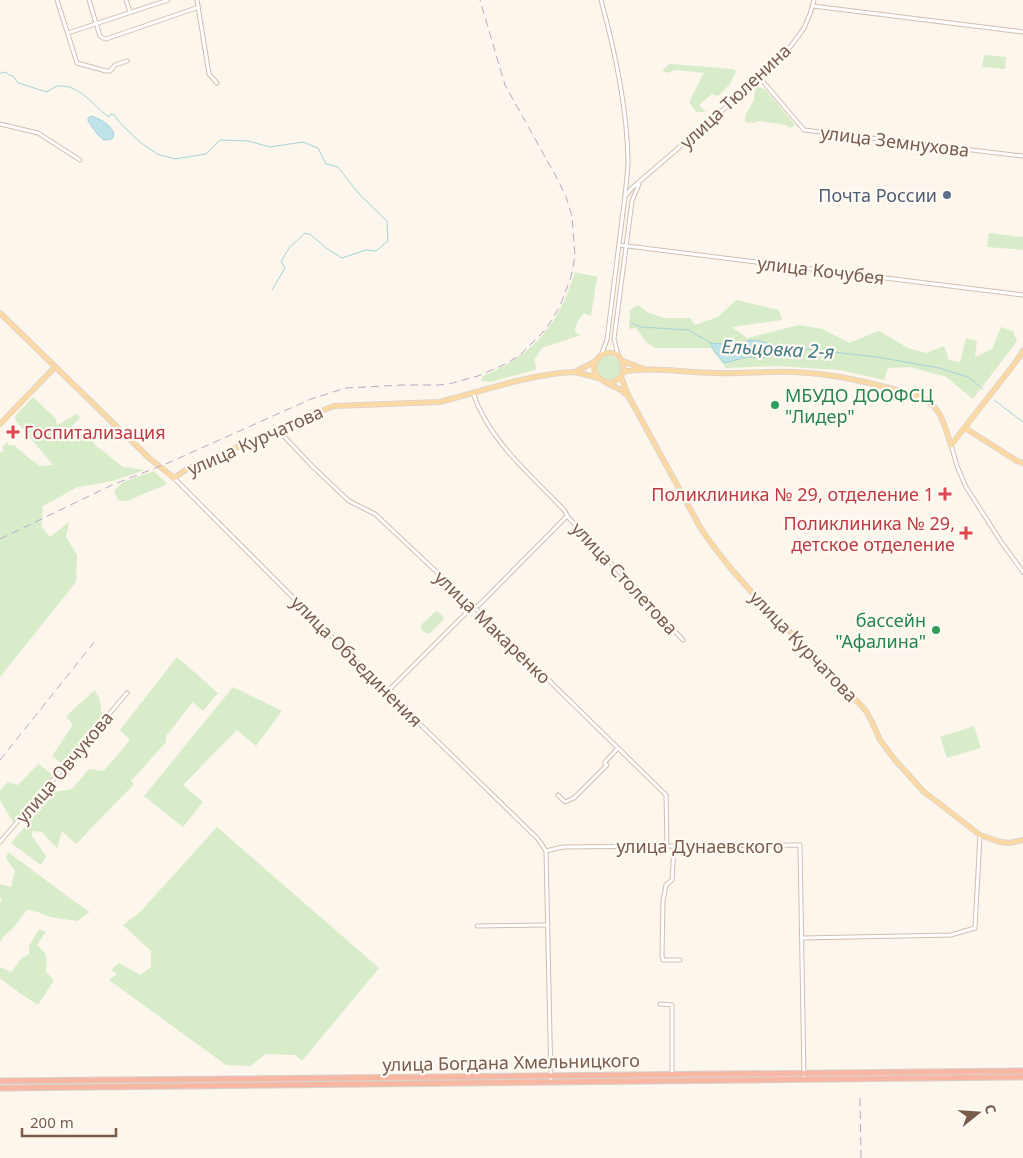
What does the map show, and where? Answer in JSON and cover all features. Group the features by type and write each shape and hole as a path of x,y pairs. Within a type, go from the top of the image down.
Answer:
{"highway":[{"name":"улица Богдана Хмельницкого","path":"0,1081 209,1079 551,1082 1023,1071"},
{"name":"улица Богдана Хмельницкого","path":"0,1088 209,1086 471,1076 672,1074 1023,1076"},
{"path":"470,1082 471,1076"},
{"path":"209,1079 209,1086"},
{"path":"16,1080 16,1088"}],"main road":[{"name":"улица Объединения","path":"0,313 149,458 174,478"},
{"path":"951,445 1023,351"},
{"path":"622,374 624,364 618,355 606,353 601,355 596,361 595,373 599,378 622,390 629,397"},
{"path":"622,360 647,370"},
{"name":"улица Курчатова","path":"575,372 596,361"},
{"path":"0,424 55,368"},
{"path":"607,383 613,382 622,374 632,370 715,373 793,372 846,377 877,384 925,399 938,410 951,445"},
{"name":"улица Курчатова","path":"174,478 187,469 334,406 440,402 540,376 575,372 599,378"},
{"name":"улица Курчатова","path":"622,374 629,397 700,528 718,554 758,600 866,711 880,740 895,760 922,791 980,835 1000,842 1010,843 1023,840"},
{"path":"965,428 1023,463"}],"street":[{"path":"57,0 77,63 110,71 115,65 127,61"},
{"path":"89,0 100,36 103,38 111,37 199,7"},
{"path":"126,0 130,12"},
{"path":"68,33 168,0"},
{"path":"197,0 209,74 217,83"},
{"path":"601,355 607,340 628,162 622,97 602,0"},
{"name":"улица Тюленина","path":"625,196 628,191 760,78 791,46 804,28 814,0"},
{"path":"813,6 1023,32"},
{"name":"улица Земнухова","path":"760,78 804,130 1023,156"},
{"path":"0,124 38,133 80,160"},
{"path":"618,355 614,339 625,246 632,201 641,181"},
{"name":"улица Кочубея","path":"619,245 1023,294"},
{"name":"улица Столетова","path":"473,392 486,420 505,448 683,640"},
{"name":"улица Макаренко","path":"278,430 349,501 375,514 475,608 666,795 667,846"},
{"path":"951,445 966,487 1023,572"},
{"name":"улица Объединения","path":"174,478 387,692 538,839 546,851"},
{"name":"улица Столетова","path":"387,692 468,611 479,605 567,516"},
{"name":"улица Овчукова","path":"0,842 127,693"},
{"path":"558,795 565,802 574,798 607,765 605,762 618,748"},
{"path":"802,938 951,934 975,928 980,835"},
{"name":"улица Дунаевского","path":"546,851 563,847 800,845 804,1076"},
{"path":"674,847 672,880 666,885 663,901 662,956 663,960 680,960"},
{"path":"546,851 551,1082"},
{"path":"478,926 548,925"},
{"path":"660,1004 672,1005 672,1074"}],"green space":[{"path":"984,55 1006,57 1005,69 982,67"},
{"path":"670,64 733,69 736,71 730,84 718,96 712,94 699,105 706,112 696,112 689,102 704,73 675,70 667,73 662,70"},
{"path":"758,87 765,89 794,126 790,128 786,125 758,121 755,123 745,122 745,116 754,100 755,90"},
{"path":"989,233 1023,237 1023,250 987,247"},
{"path":"575,272 597,277 591,316 584,313 576,327 575,332 581,335 542,348 534,360 535,370 491,382 481,381 483,376 516,358 542,336 561,308"},
{"path":"736,300 779,310 782,320 732,327 747,338 799,325 823,329 849,343 879,331 908,348 926,353 944,346 949,360 960,362 966,338 977,341 975,357 992,349 1001,327 1013,331 1017,341 973,399 946,377 910,367 888,368 884,380 840,370 776,366 726,368 711,348 655,348 646,342 636,328 629,329 630,310 638,305 647,312 664,318 690,318 695,325 718,317"},
{"path":"609,356 617,360 621,368 617,376 609,380 601,376 597,368 601,360"},
{"path":"33,397 56,419 57,425 77,414 80,418 69,429 70,435 79,433 92,437 94,444 123,467 145,470 112,481 78,487 43,506 41,526 50,537 69,522 66,537 77,555 76,582 0,677 0,453 4,450 2,447 8,442 8,445 14,445 40,466 53,465 16,421 15,416"},
{"path":"154,471 167,484 127,501 118,500 114,491 123,482"},
{"path":"437,611 443,616 443,620 430,633 426,633 421,629 421,625"},
{"path":"177,657 218,693 203,711 193,702 166,736 166,742 131,781 134,784 76,844 62,831 57,848 42,832 32,831 32,836 46,856 41,865 11,843 54,792 72,789 89,769 103,771 110,764 130,740 120,730"},
{"path":"233,687 282,711 256,746 237,730 183,785 203,802 183,827 144,796"},
{"path":"95,690 104,716 63,764 52,756 73,725 66,716"},
{"path":"974,726 981,748 947,758 940,737"},
{"path":"38,764 53,775 13,822 0,800 0,790 8,782 18,785"},
{"path":"217,827 379,968 302,1061 295,1055 266,1054 250,1066 226,1065 109,980 117,974 111,970 119,963 140,975 151,967 151,951 123,925 140,912"},
{"path":"8,852 90,912 77,921 50,917 27,910 0,942 0,903 2,900 0,884 11,887 15,871 6,858"},
{"path":"39,929 46,932 37,945 46,957 46,972 54,980 38,1005 0,978 0,967 11,972 21,959 29,954 29,946"}],"water":[{"path":"92,116 111,128 114,134 112,139 104,140 98,135 88,121 88,118"},
{"path":"751,340 771,345 776,355 763,358 747,357 724,363 710,343 738,345"}],"waterway":[{"name":"Ельцовка 2-я","path":"0,73 6,72 13,76 18,83 47,92 57,86 75,89 109,117 111,114 114,115 140,142 157,154 175,159 206,154 220,140 248,141 270,147 303,142 318,148 326,164 338,167 359,194 387,221 388,241 376,251 366,250 342,258 326,248 311,235 305,233 289,248 281,262 285,268 272,290"},
{"name":"Ельцовка 2-я","path":"631,323 641,327 688,330 711,343"},
{"name":"Ельцовка 2-я","path":"771,345 877,357 939,368 968,377 983,389"},
{"name":"Ельцовка 2-я","path":"994,400 1023,422"}],"railway":[{"path":"0,539 112,485 168,463 311,399 346,388 438,385 478,376 519,356 546,329 560,306 571,277 575,256 572,216 558,180 505,85 480,0"},
{"path":"0,760 96,640"},
{"path":"860,1098 861,1158"}],"place":[{"name":"Почта России","path":"947,195"},
{"name":"МБУДО ДООФСЦ \"Лидер\"","path":"775,405"},
{"name":"Госпитализация","path":"13,432"},
{"name":"Поликлиника № 29, отделение 1","path":"945,494"},
{"name":"Поликлиника № 29, детское отделение","path":"966,533"},
{"name":"бассейн \"Афалина\"","path":"936,630"}]}
